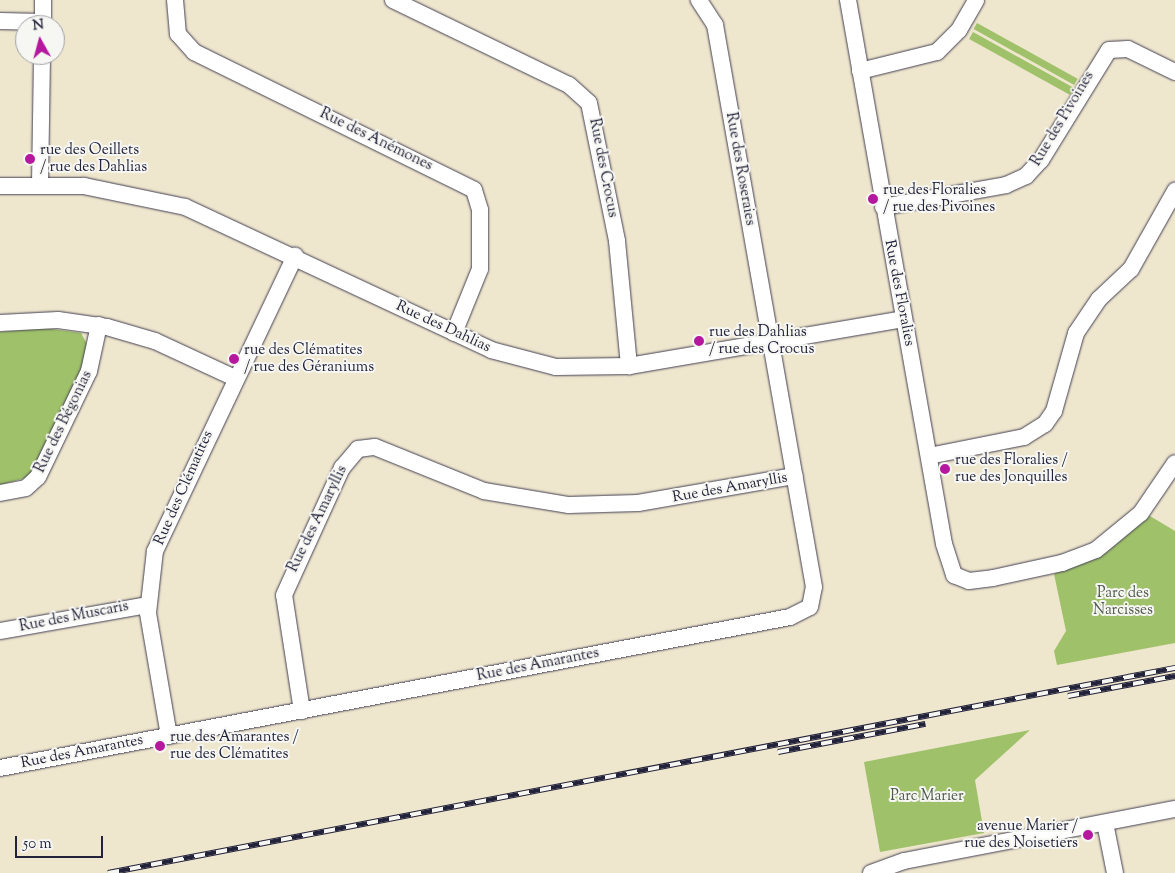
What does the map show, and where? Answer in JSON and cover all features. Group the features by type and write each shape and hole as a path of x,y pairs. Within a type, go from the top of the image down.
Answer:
{"street":[{"path":"43,15 44,0"},
{"name":"Rue des Anémones","path":"175,0 178,34 194,52 474,190 480,210 480,269 454,333"},
{"name":"Rue des Crocus","path":"393,0 569,85 589,103 596,123 618,247 629,366"},
{"name":"Rue des Roseraies","path":"699,0 715,24 771,342"},
{"name":"Rue des Floralies","path":"848,0 946,557 954,574 963,580 1044,568 1096,550 1141,513 1175,463"},
{"path":"860,71 938,52 959,30 976,0"},
{"path":"0,21 15,22"},
{"name":"Rue des Pivoines","path":"883,207 1006,185 1026,176 1041,160 1109,50 1128,49 1175,72"},
{"path":"40,184 42,65"},
{"name":"Rue des Dahlias","path":"0,186 40,184 84,186 156,198 216,218 454,333 544,365 591,370 629,366 903,319"},
{"path":"929,456 1024,437 1045,424 1054,411 1076,332 1099,300 1131,269 1175,192"},
{"name":"Rue des Clématites","path":"169,736 148,605 149,577 162,533 295,256"},
{"path":"0,323 46,320 99,325 155,342 235,378"},
{"name":"Rue des Bégonias","path":"0,493 26,488 38,477 89,370 99,325"},
{"name":"Rue des Amarantes","path":"0,768 801,614 812,603 815,593 771,342"},
{"name":"Rue des Amaryllis","path":"302,711 284,594 342,468 358,449 375,447 484,491 569,505 638,503 795,476"},
{"name":"Rue des Muscaris","path":"0,631 148,605"},
{"path":"871,873 904,862 1175,809"},
{"path":"1105,823 1115,873"}],"green space":[{"path":"977,23 1078,79 1074,85 974,29"},
{"path":"973,32 1074,88 1070,95 969,39"},
{"path":"45,328 81,333 87,344 84,364 29,477 0,485 0,332"},
{"name":"Parc des Narcisses","path":"1150,516 1175,531 1175,643 1057,665 1054,651 1066,631 1054,574 1107,552"},
{"name":"Parc Marier","path":"1030,730 975,780 984,833 880,852 864,762"}],"railway":[{"path":"108,873 1175,668"},
{"path":"1068,696 1175,676"},
{"path":"778,752 925,724"}],"place":[{"name":"rue des Oeillets / rue des Dahlias","path":"30,159"},
{"name":"rue des Floralies / rue des Pivoines","path":"873,199"},
{"name":"rue des Dahlias / rue des Crocus","path":"699,341"},
{"name":"rue des Clématites / rue des Géraniums","path":"234,359"},
{"name":"rue des Floralies / rue des Jonquilles","path":"945,469"},
{"name":"rue des Amarantes / rue des Clématites","path":"160,746"},
{"name":"avenue Marier / rue des Noisetiers","path":"1088,835"}]}
